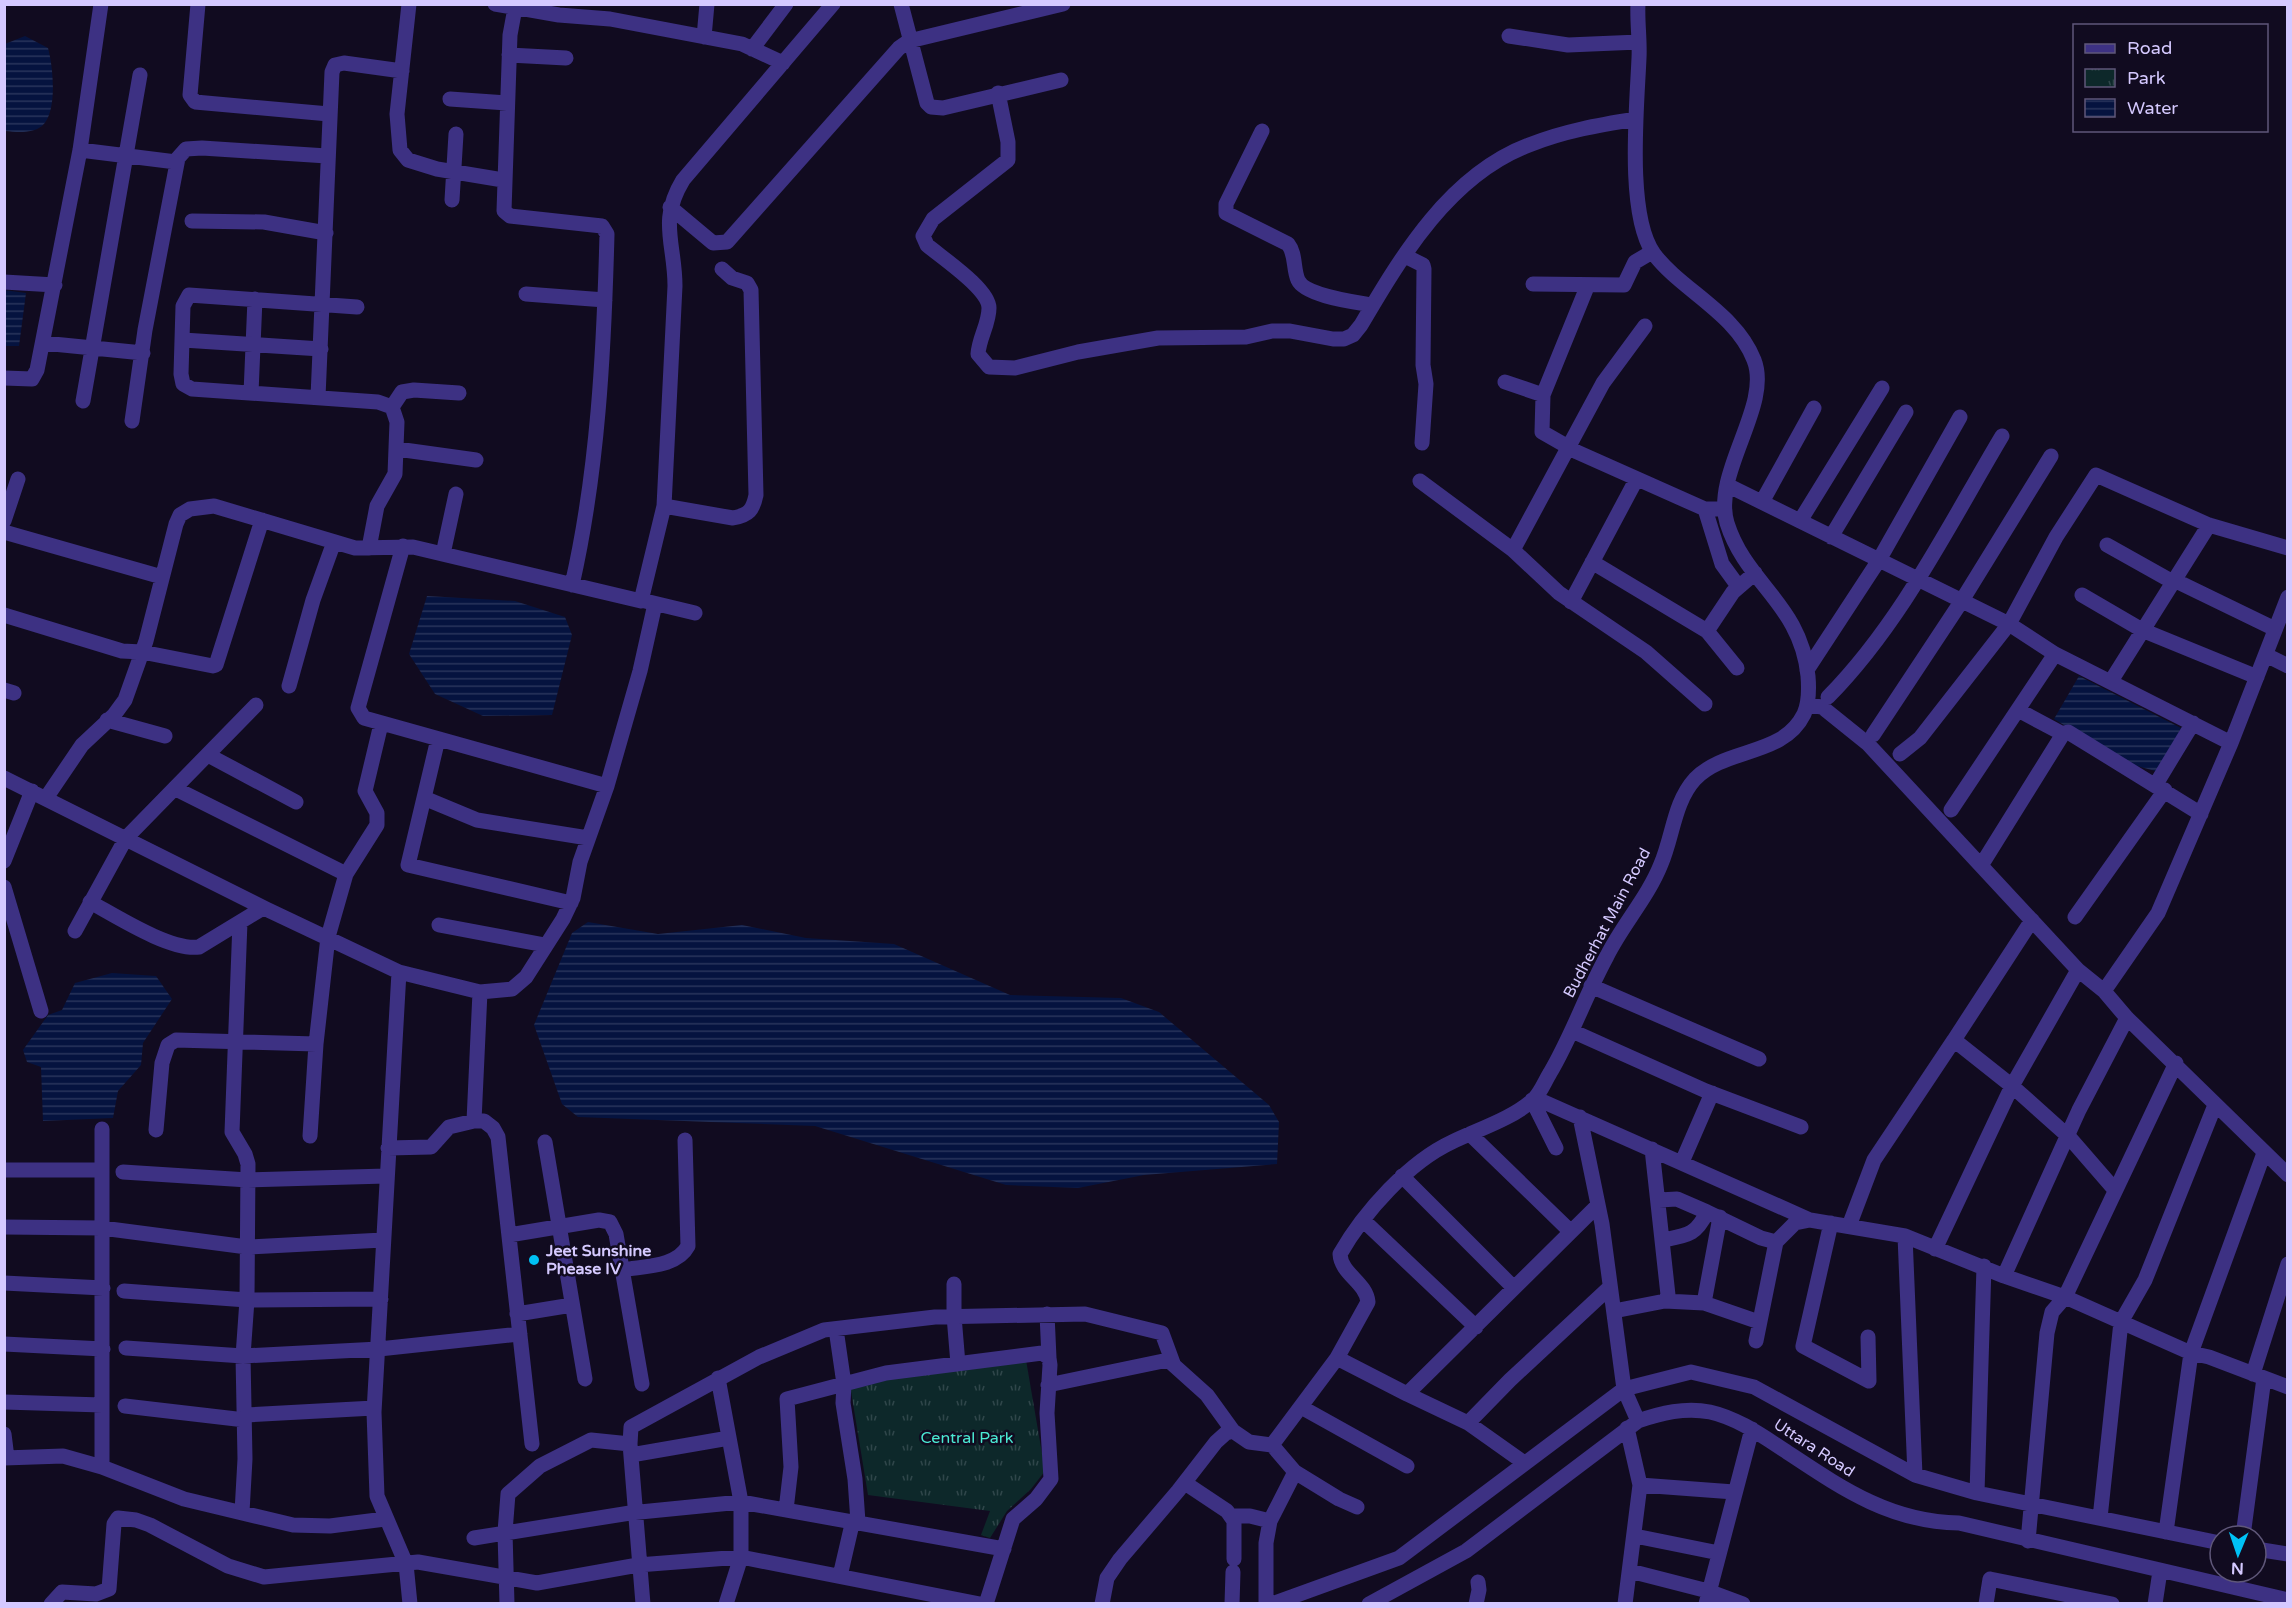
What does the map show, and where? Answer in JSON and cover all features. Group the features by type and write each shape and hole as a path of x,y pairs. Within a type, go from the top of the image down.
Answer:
{"street":[{"path":"4,378 35,378 80,150 101,4"},
{"path":"198,4 190,95 195,102 328,114"},
{"path":"410,4 397,114 400,150 408,160 454,172 503,180"},
{"path":"495,4 515,8 611,12 752,49 783,63"},
{"path":"704,37 707,4"},
{"path":"752,49 786,4"},
{"path":"4,778 263,908 399,972 480,992 512,989 526,977 571,903 588,838 607,786 640,671 648,602 664,506 675,286 675,264 669,233 670,207 683,180 832,4"},
{"path":"900,4 927,103 931,107 943,108 998,93 1061,80"},
{"path":"670,207 713,243 727,242 899,48 909,41 1063,4"},
{"path":"1638,4 1635,163 1638,193 1652,252 1720,314 1754,359 1758,379 1754,402 1727,485 1723,509 1732,538 1793,623 1806,656 1807,705 1822,707 1868,744 1982,864 2078,970 2104,991 2127,1018 2176,1063 2215,1105 2288,1175"},
{"path":"515,8 509,55 503,180 504,211 510,216 603,226 607,234 605,300 585,523 572,585"},
{"path":"1509,36 1568,45 1639,42"},
{"path":"509,55 566,58"},
{"path":"318,398 326,233 328,114 332,72 335,65 344,63 402,70"},
{"path":"83,401 90,349 127,157 140,75"},
{"path":"998,93 1008,142 1008,160 933,219 923,236 927,245 979,289 987,299 988,316 978,354 989,367 1015,368 1088,350 1158,338 1246,337 1290,331 1344,339 1353,335 1439,208 1497,162 1527,146 1552,137 1585,128 1636,119"},
{"path":"450,99 507,103"},
{"path":"1262,131 1226,204 1226,213 1288,244 1298,282 1304,287 1318,294 1372,305"},
{"path":"452,200 456,134"},
{"path":"132,421 176,162 186,149 202,148 327,156"},
{"path":"80,150 176,162"},
{"path":"192,221 264,222 326,233"},
{"path":"1533,284 1587,287 1624,285 1635,262 1652,252"},
{"path":"1405,255 1423,265 1424,269 1423,365 1426,384 1422,443"},
{"path":"664,506 733,518 744,516 753,509 756,495 752,290 747,283 732,278 722,269"},
{"path":"4,282 55,285"},
{"path":"1587,287 1543,396 1542,432 1636,480 1705,509 1723,509"},
{"path":"526,294 605,300"},
{"path":"357,307 189,296 183,306 181,374 183,384 192,389 378,402 392,407"},
{"path":"251,393 255,299"},
{"path":"1513,550 1602,383 1645,326"},
{"path":"183,340 321,349"},
{"path":"43,343 142,353"},
{"path":"1505,382 1543,396"},
{"path":"1800,521 1882,388"},
{"path":"392,407 402,392 414,390 459,393"},
{"path":"369,548 377,506 395,474 397,422 392,407"},
{"path":"1762,502 1814,408"},
{"path":"1831,537 1906,412"},
{"path":"1807,670 1879,560 1960,417"},
{"path":"1827,697 1871,649 1917,580 2002,436"},
{"path":"397,449 476,460"},
{"path":"1873,735 1961,602 2051,456"},
{"path":"1900,754 1920,738 2009,624 2056,537 2096,475 2209,525 2288,548"},
{"path":"4,521 18,479"},
{"path":"1571,602 1636,480"},
{"path":"1420,481 1513,550 1571,602 1646,652 1705,704"},
{"path":"1727,485 2009,624 2055,654 2231,743"},
{"path":"442,554 456,494"},
{"path":"46,798 82,745 125,700 142,652 176,524 180,515 190,509 214,506 355,548 403,546 695,613"},
{"path":"1705,509 1722,564 1738,586"},
{"path":"4,615 122,651 142,652 206,666 216,665 262,520"},
{"path":"2111,681 2209,525"},
{"path":"4,532 162,578"},
{"path":"289,686 313,600 334,542"},
{"path":"2107,545 2174,581 2275,629"},
{"path":"403,546 358,708 364,718 607,786"},
{"path":"1592,562 1707,631 1737,668"},
{"path":"1707,631 1738,586 1755,573"},
{"path":"2082,595 2142,630 2257,677"},
{"path":"2104,991 2158,913 2231,743 2288,597"},
{"path":"1951,810 2055,654"},
{"path":"2266,655 2288,666"},
{"path":"75,931 126,838 256,705"},
{"name":"Budherhat Main Road","path":"1272,1445 1337,1358 1368,1302 1367,1293 1340,1261 1340,1254 1402,1176 1436,1150 1515,1112 1534,1099 1572,1031 1616,939 1655,878 1682,797 1696,779 1726,758 1758,749 1784,738 1803,716 1807,705"},
{"path":"2019,710 2063,734 2071,732 2201,814"},
{"path":"107,720 165,736"},
{"path":"2075,917 2160,787 2193,723"},
{"path":"310,1136 316,1044 328,937 346,874 377,825 377,813 365,791 381,724"},
{"path":"1982,864 2063,734"},
{"path":"438,739 408,865 571,903"},
{"path":"208,755 296,802"},
{"path":"176,789 346,874"},
{"path":"4,861 32,791"},
{"path":"424,798 477,820 588,838"},
{"path":"4,887 41,1011"},
{"path":"90,902 183,947 199,947 263,908"},
{"path":"1849,1226 1874,1160 2032,920"},
{"path":"240,922 232,1132 248,1159 242,1512"},
{"path":"439,925 546,945"},
{"path":"1935,1249 2013,1086 2078,970"},
{"path":"399,972 374,1407 374,1476 377,1496 406,1564 410,1604"},
{"path":"1592,986 1759,1059"},
{"path":"474,1121 480,992"},
{"path":"2004,1276 2079,1110 2127,1018"},
{"path":"1572,1031 1712,1093 1801,1127"},
{"path":"156,1130 162,1063 168,1045 176,1040 316,1044"},
{"path":"1954,1040 2013,1086 2068,1137 2115,1190"},
{"path":"2028,1541 2047,1333 2052,1312 2065,1298 2176,1063"},
{"path":"1682,1162 1712,1093"},
{"path":"1534,1099 1580,1117 1810,1220 1905,1236 2065,1298 2191,1353 2209,1357 2288,1386"},
{"path":"1534,1099 1556,1148"},
{"path":"2100,1518 2121,1322 2145,1280 2215,1105"},
{"path":"1580,1117 1602,1224 1614,1311 1616,1347 1633,1424 1640,1485 1625,1604"},
{"path":"388,1148 431,1147 449,1127 474,1121 484,1121 493,1128 498,1137 532,1444"},
{"path":"102,1129 102,1467"},
{"path":"1470,1134 1570,1231"},
{"path":"623,1270 673,1261 684,1255 688,1246 685,1140"},
{"path":"545,1142 585,1378"},
{"path":"1652,1149 1664,1240 1668,1295 1665,1301"},
{"path":"2166,1532 2191,1353 2264,1153"},
{"path":"4,1170 102,1170"},
{"path":"123,1172 248,1180 386,1176"},
{"path":"1402,1176 1514,1287"},
{"path":"1659,1200 1677,1199 1714,1214 1761,1238 1776,1242"},
{"path":"1407,1395 1597,1206"},
{"path":"1664,1240 1683,1236 1698,1229 1714,1214"},
{"path":"1704,1303 1714,1214"},
{"path":"509,1235 600,1220 610,1222 616,1234 642,1384"},
{"path":"1756,1341 1776,1242 1796,1223 1810,1220"},
{"path":"1364,1221 1476,1327"},
{"path":"1831,1223 1803,1346 1869,1381 1868,1337"},
{"path":"4,1227 102,1228 247,1247 383,1240"},
{"path":"1905,1236 1915,1475"},
{"path":"2244,1524 2258,1376 2288,1264"},
{"path":"1977,1493 1984,1266"},
{"path":"4,1283 103,1288"},
{"path":"1468,1423 1610,1287"},
{"path":"124,1291 247,1300 381,1299"},
{"path":"954,1300 958,1364"},
{"path":"643,1604 638,1565 630,1430 634,1424 759,1357 824,1330 954,1300 1047,1314 1085,1314 1162,1333 1178,1368"},
{"path":"1614,1311 1665,1301 1704,1303 1759,1322"},
{"path":"517,1314 572,1305"},
{"path":"986,1604 1013,1519 1036,1499 1051,1479 1047,1314"},
{"path":"836,1329 844,1384 843,1403 855,1479 856,1521 840,1576"},
{"path":"126,1348 243,1356 379,1349 520,1334"},
{"path":"4,1344 103,1349"},
{"path":"786,1510 791,1467 787,1399 886,1373 1042,1353 1049,1358"},
{"path":"1337,1358 1407,1395 1468,1423 1523,1462"},
{"path":"1048,1384 1162,1359 1178,1368 1207,1395 1233,1431 1249,1442 1272,1445 1295,1472 1357,1507"},
{"path":"1272,1604 1399,1558 1523,1462 1624,1389 1691,1372 1754,1387 1915,1475 1977,1493 2208,1541"},
{"path":"718,1378 741,1502 741,1557 726,1604"},
{"path":"4,1401 102,1405"},
{"path":"125,1406 245,1418 374,1407"},
{"path":"1301,1407 1407,1466"},
{"name":"Uttara Road","path":"1369,1604 1466,1551 1633,1424 1670,1410 1710,1412 1752,1429 1847,1491 1879,1507 1929,1523 1959,1523 2028,1541 2288,1600"},
{"path":"1707,1597 1752,1429"},
{"path":"1102,1604 1107,1578 1216,1442 1226,1433 1233,1431"},
{"path":"4,1434 6,1458 63,1456 102,1467 184,1499 293,1525 390,1530"},
{"path":"507,1604 505,1532 507,1494 540,1466 591,1440 630,1450 729,1438"},
{"path":"1266,1604 1266,1543 1270,1521 1295,1472"},
{"path":"1185,1483 1231,1516 1250,1516 1270,1521"},
{"path":"1640,1485 1734,1492"},
{"path":"474,1538 635,1512 741,1502 1004,1549"},
{"path":"1231,1516 1235,1533 1232,1604"},
{"path":"51,1604 62,1592 96,1594 109,1589 114,1524 118,1518 136,1520 150,1525 228,1566 264,1577 431,1562 537,1583 638,1565 741,1557 980,1604"},
{"path":"1635,1536 1719,1553"},
{"path":"2268,1552 2288,1554"},
{"path":"1630,1571 1707,1597 1743,1604"},
{"path":"2155,1604 2160,1571"},
{"path":"1986,1604 1990,1579 2112,1604"},
{"path":"1476,1604 1478,1582"}],"green space":[{"name":"Central Park","path":"1026,1360 1045,1471 1031,1489 1007,1511 990,1538 981,1535 990,1511 868,1495 850,1385"}],"water":[{"path":"25,36 48,48 53,77 50,110 47,119 38,129 24,132 5,131 5,44"},
{"path":"4,290 26,293 19,346 5,346"},
{"path":"427,596 515,601 565,617 572,635 552,715 483,716 435,694 409,654"},
{"path":"2079,676 2181,728 2159,772 2126,763 2054,719"},
{"path":"588,922 658,934 742,925 806,938 894,944 1010,995 1121,998 1159,1012 1269,1105 1279,1122 1277,1164 1144,1175 1078,1188 1006,1185 815,1126 578,1117 562,1104 534,1025 572,933"},
{"path":"112,973 156,976 172,999 143,1043 141,1065 118,1091 113,1118 43,1121 41,1067 27,1062 23,1050 48,1015 62,1010 75,983"}],"place":[{"name":"Jeet Sunshine Phease IV","path":"534,1260"}]}
